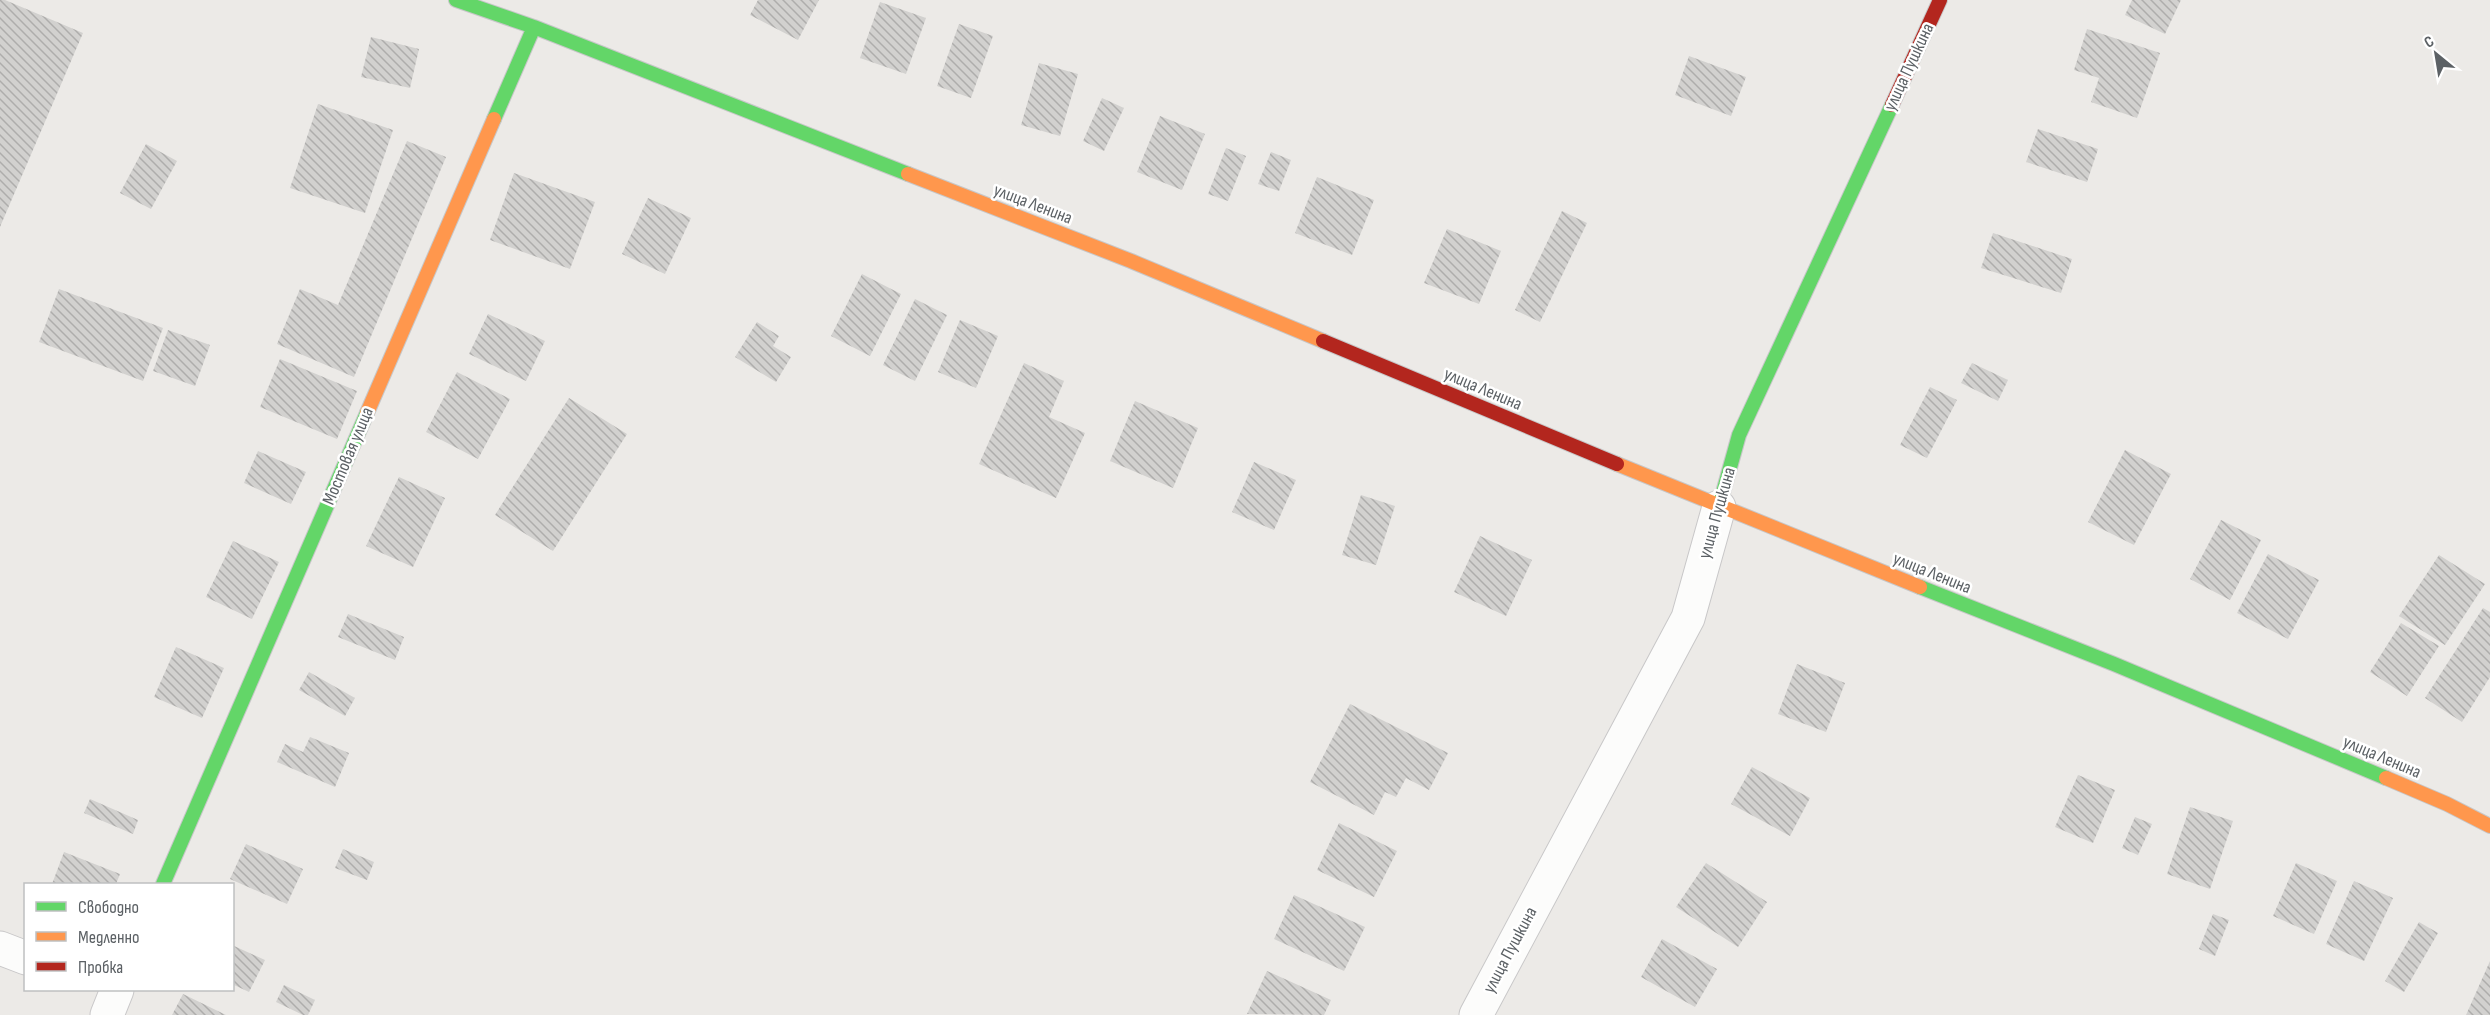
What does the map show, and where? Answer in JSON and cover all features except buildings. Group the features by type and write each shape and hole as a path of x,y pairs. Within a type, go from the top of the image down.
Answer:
{"street":[{"name":"улица Ленина","path":"456,0 534,27 1131,261 1719,507 2114,664 2447,804 2490,826"},
{"name":"улица Пушкина","path":"1476,1015 1688,618 1739,435 1940,0"},
{"name":"Мостовая улица","path":"164,883 534,27"},
{"path":"0,948 24,957"}],"traffic: fast":[{"path":"456,0 534,27 908,174"},
{"path":"494,119 534,27"},
{"path":"1719,507 1739,435 1892,105"},
{"path":"163,883 367,413"},
{"path":"1920,587 2114,664 2386,778"}],"traffic: slow":[{"path":"367,413 494,119"},
{"path":"908,174 1131,261 1323,341"},
{"path":"1617,464 1920,587"},
{"path":"2386,778 2447,804 2490,826"}],"traffic: jam":[{"path":"1892,105 1940,0"},
{"path":"1323,341 1617,464"}]}
